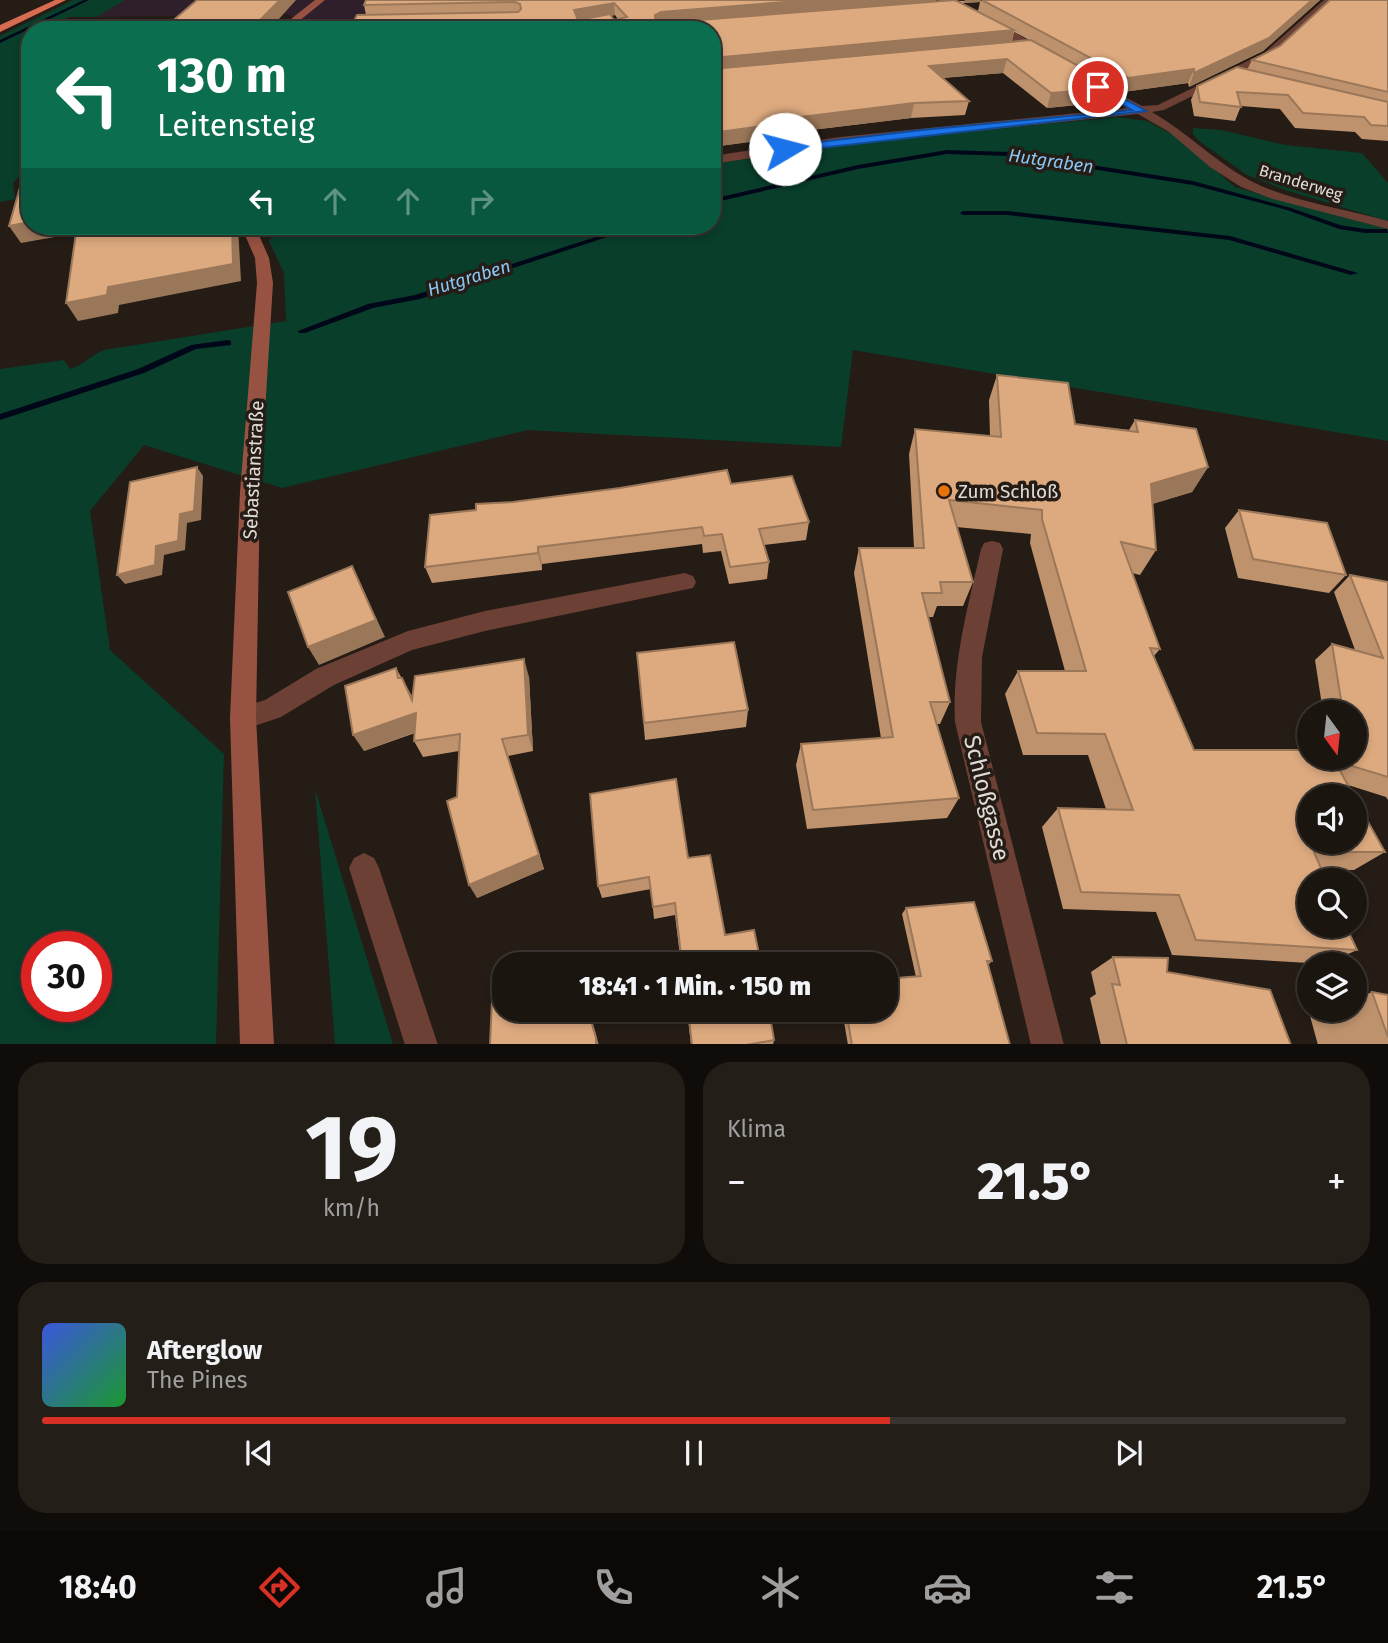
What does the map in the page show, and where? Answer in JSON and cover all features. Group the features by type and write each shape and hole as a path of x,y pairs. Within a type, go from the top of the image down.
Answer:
{"highway":[{"path":"16,9 36,0"},
{"path":"0,29 62,0"}],"street":[{"path":"294,21 321,0"},
{"name":"Branderweg","path":"941,0 1173,129 1214,164 1246,184 1278,196 1388,226"},
{"path":"721,159 853,140 1142,111 1167,105 1274,51 1329,0"},
{"path":"930,8 974,7"},
{"path":"1013,49 1029,47"},
{"path":"1227,75 1252,81"},
{"name":"Sebastianstraße","path":"255,235 262,258 265,284 250,492 243,718 257,1044"},
{"name":"Schloßgasse","path":"992,549 966,673 965,697 968,722 1048,1044"},
{"path":"243,718 271,709 292,699 325,677 408,641 485,621 685,582"},
{"path":"364,868 422,1044"}],"shaded area":[{"path":"125,0 508,0 498,18 310,21 284,14 97,17"}],"green space":[{"path":"73,0 125,0 97,17 30,21"},
{"path":"21,26 21,174 13,183 15,199 0,202 0,36"},
{"path":"1116,117 1147,121 1177,137 1235,187 1388,229 1388,441 853,350 841,447 528,430 282,488 144,445 90,511 110,650 224,754 216,1044 0,1044 0,369 64,360 70,369 104,350 286,321 284,273 269,241 273,235 721,235 721,163 875,141"},
{"path":"1193,128 1221,130 1285,145 1362,153 1388,183 1388,221 1285,190 1247,175 1199,141 1193,134"},
{"path":"315,789 393,1044 335,1044"}],"building":[{"path":"197,0 280,0 259,21 172,21"},
{"path":"366,0 810,0 661,12 655,15 655,19 699,20 955,0 1014,30 721,57 721,21 354,21 357,15 518,12 521,9 520,4 364,5","holes":["614,3 627,17 614,20 610,14 578,20 574,10"]},
{"path":"982,0 1312,0 1269,38 1194,73 1194,69 1128,78"},
{"path":"1330,0 1388,0 1388,92 1252,60 1280,46"},
{"path":"1031,40 1106,81 1093,83 1102,89 1051,93 1007,59 929,66 969,101 914,103 801,117 804,120 721,132 721,68"},
{"path":"1237,67 1388,102 1388,126 1371,125 1364,117 1303,113 1288,95 1237,92 1241,107 1200,102 1197,86"},
{"path":"21,184 21,224 9,226"},
{"path":"76,235 232,235 233,264 108,287 107,295 66,303"},
{"path":"997,375 1068,383 1075,424 1138,432 1135,420 1196,429 1208,467 1151,484 1156,550 1121,542 1160,649 1150,648 1194,750 1297,750 1297,770 1340,770 1347,784 1297,784 1297,854 1315,854 1321,868 1297,868 1297,938 1352,938 1357,950 1196,940 1179,895 1081,892 1058,808 1133,810 1105,734 1037,733 1018,671 1086,671 1042,519 1042,510 949,500 973,582 940,582 942,593 922,593 950,702 930,702 959,798 813,810 801,744 893,737 859,548 924,548 915,429 1001,437"},
{"path":"197,467 194,511 180,514 178,541 156,546 155,565 117,575 130,482"},
{"path":"727,470 731,484 792,476 809,522 759,529 769,562 730,567 722,534 704,536 702,527 538,547 538,553 425,567 430,515 476,510 476,504 620,488"},
{"path":"1239,510 1327,523 1346,575 1253,559"},
{"path":"352,566 376,620 308,647 288,592"},
{"path":"1350,575 1388,582 1388,777 1365,770 1367,700 1341,700 1332,644 1383,658"},
{"path":"734,642 748,710 644,723 637,653"},
{"path":"524,659 528,735 502,739 539,855 469,885 447,801 457,797 460,734 414,741 416,713 353,735 345,686 396,668 398,678 402,678 412,700 415,676"},
{"path":"676,779 688,858 710,855 725,935 754,930 759,952 681,952 675,903 653,907 649,877 598,886 590,794"},
{"path":"1367,820 1385,852 1367,852"},
{"path":"974,902 992,961 987,961 1010,1044 852,1044 848,1022 898,1022 898,978 921,976 906,908"},
{"path":"1113,957 1168,958 1167,972 1270,990 1291,1044 1127,1044 1112,984 1120,985"},
{"path":"1372,992 1388,995 1388,1037"},
{"path":"492,1001 492,1022 591,1022 596,1038 596,1044 490,1044"},
{"path":"689,1022 771,1022 774,1040 752,1044 692,1044"}],"waterway":[{"path":"44,21 87,0"},
{"path":"0,42 21,32"},
{"name":"Hutgraben","path":"721,199 858,167 947,152 1009,154 1193,183 1289,209 1339,227 1387,231"},
{"path":"963,213 1008,213 1230,238 1354,273"},
{"name":"Hutgraben","path":"302,331 371,306 417,297 608,235"},
{"name":"Hutgraben","path":"0,417 141,371 194,347 228,343"}],"place":[{"name":"Zum Schloß","path":"944,491"}],"route":[{"path":"785,149 921,132 1142,111 1098,87"}]}
